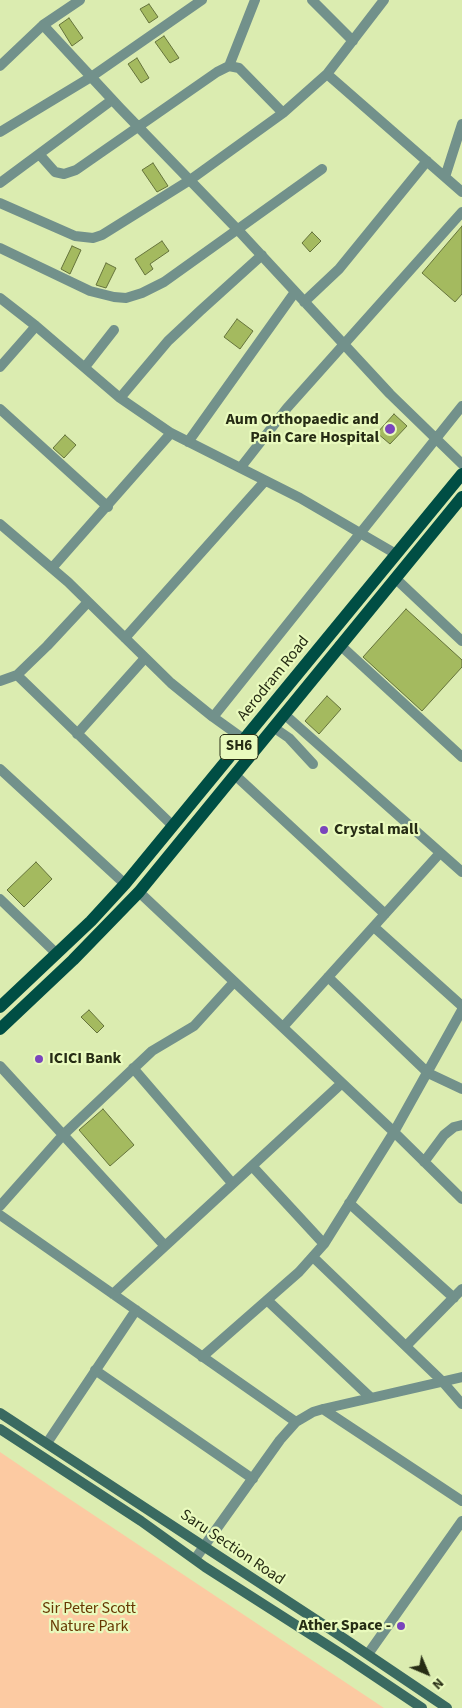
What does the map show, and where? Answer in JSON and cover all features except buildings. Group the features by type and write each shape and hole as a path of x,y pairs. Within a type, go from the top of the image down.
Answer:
{"main road":[{"name":"Aerodram Road","path":"0,1006 57,954 125,884 462,474"},
{"name":"Aerodram Road","path":"0,1029 73,960 139,892 462,497"}],"street":[{"path":"0,66 43,25 80,0"},
{"path":"0,132 91,77 202,0"},
{"path":"229,66 255,0"},
{"path":"312,0 353,41"},
{"path":"0,203 75,236 93,238 102,235 190,180 283,113 327,74 384,0"},
{"path":"43,25 112,100 238,230 390,394 462,464"},
{"path":"39,154 55,172 64,174 76,170 217,72 229,66 239,68 283,113"},
{"path":"327,74 462,192"},
{"path":"0,183 112,100"},
{"path":"445,177 462,124"},
{"path":"304,302 339,268 427,161"},
{"path":"0,248 90,291 126,298 142,294 164,282 322,169"},
{"path":"241,467 287,408 462,212"},
{"path":"120,398 168,342 262,256"},
{"path":"188,442 295,292"},
{"path":"0,298 36,326 120,398 171,433 300,498 396,554"},
{"path":"0,366 36,326"},
{"path":"85,367 114,330"},
{"path":"213,717 462,406"},
{"path":"0,409 108,506"},
{"path":"52,568 171,433"},
{"path":"125,638 265,481"},
{"path":"0,524 52,568 171,683 245,740"},
{"path":"395,578 462,641"},
{"path":"0,681 17,675 88,602"},
{"path":"340,645 462,757"},
{"path":"77,734 145,658"},
{"path":"17,675 173,826"},
{"path":"284,714 462,872"},
{"path":"273,727 289,738 313,764"},
{"path":"0,769 125,884"},
{"path":"235,776 385,914"},
{"path":"282,1027 440,853"},
{"path":"139,892 394,1132 462,1199"},
{"path":"0,899 57,954"},
{"path":"374,927 462,1006"},
{"path":"328,977 428,1073 462,1089"},
{"path":"0,1206 63,1135 152,1051 194,1026 234,982"},
{"path":"202,1357 314,1257 324,1244 394,1132 462,1010"},
{"path":"0,1066 165,1246"},
{"path":"133,1068 232,1184"},
{"path":"112,1294 342,1083"},
{"path":"424,1162 444,1135 454,1127 462,1125"},
{"path":"252,1166 324,1244"},
{"path":"350,1203 454,1298"},
{"path":"0,1215 296,1422"},
{"path":"314,1257 442,1381 462,1404"},
{"path":"406,1346 462,1289"},
{"path":"267,1300 370,1397"},
{"path":"47,1443 136,1310"},
{"path":"95,1370 253,1479"},
{"path":"194,1560 280,1440 296,1422 313,1412 323,1409 462,1376"},
{"path":"323,1409 462,1501"},
{"name":"Saru Section Road","path":"0,1413 368,1654 447,1708"},
{"name":"Saru Section Road","path":"0,1429 141,1521 194,1560 422,1708"},
{"path":"368,1654 462,1521"}],"green space":[{"name":"Sir Peter Scott Nature Park","path":"0,1452 56,1490 384,1708 0,1708"}],"place":[{"name":"Aum Orthopaedic and Pain Care Hospital","path":"390,429"},
{"name":"Crystal mall","path":"324,830"},
{"name":"ICICI Bank","path":"39,1059"},
{"name":"Ather Space -","path":"401,1626"}]}
